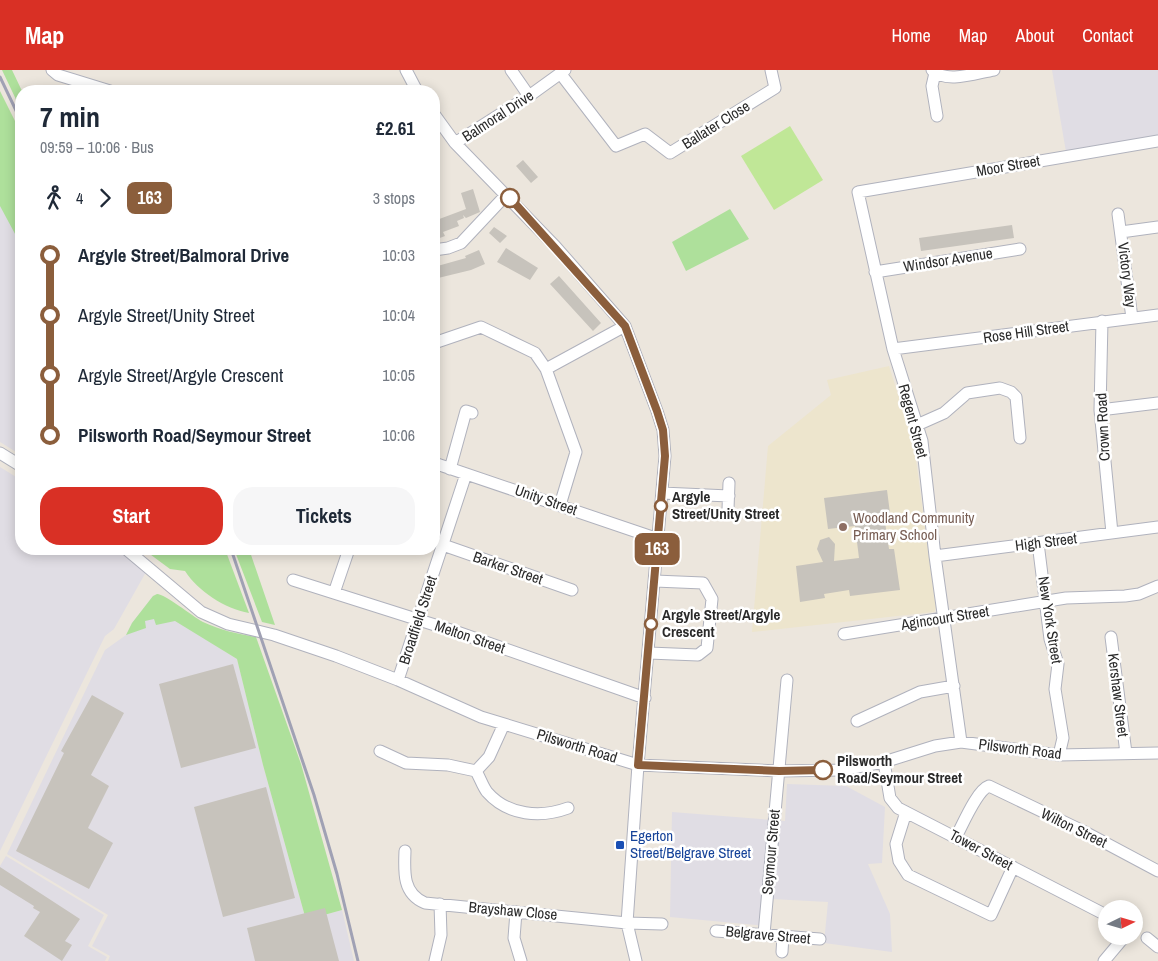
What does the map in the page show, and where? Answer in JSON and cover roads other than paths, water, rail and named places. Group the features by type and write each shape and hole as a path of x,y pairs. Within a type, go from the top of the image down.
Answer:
{"street":[{"path":"52,70 71,85"},
{"path":"406,70 414,85"},
{"path":"511,70 529,96"},
{"name":"Ballater Close","path":"562,72 616,146 645,134 670,154 775,88 771,70"},
{"path":"937,116 932,86 934,72 954,77 994,70"},
{"name":"Balmoral Drive","path":"455,143 529,96 562,72"},
{"path":"440,122 455,143 507,194 625,326 663,430 666,444 650,653 638,765 627,923 636,961"},
{"name":"Moor Street","path":"858,192 1158,141"},
{"name":"Regent Street","path":"858,192 893,349 922,441 935,556 961,742"},
{"path":"440,249 462,243 507,194"},
{"name":"Victory Way","path":"1118,214 1132,318"},
{"name":"Victory Way","path":"1121,232 1158,227"},
{"name":"Windsor Avenue","path":"875,272 1020,249"},
{"name":"Rose Hill Street","path":"893,349 1158,315"},
{"name":"Crown Road","path":"1102,322 1100,410 1112,533"},
{"path":"546,369 625,326"},
{"path":"440,341 481,327 536,352 546,369 576,452 560,505"},
{"path":"917,425 944,413 967,393 1000,388 1011,392 1016,398 1020,438"},
{"path":"1100,410 1158,403"},
{"path":"450,469 466,411 472,413"},
{"path":"0,453 15,462"},
{"name":"Unity Street","path":"440,465 658,538"},
{"name":"Broadfield Street","path":"440,555 466,474"},
{"path":"728,508 729,483"},
{"path":"662,493 728,496"},
{"name":"High Street","path":"935,556 1158,527"},
{"name":"New York Street","path":"1038,543 1050,639 1058,664 1055,690 1063,738 1059,755"},
{"name":"Barker Street","path":"443,546 572,590"},
{"name":"Pilsworth Road","path":"133,555 201,612 228,624 274,635 398,680 481,717 638,765 779,771 841,770 884,762 935,746 961,742 1059,755 1158,753"},
{"path":"334,593 347,555"},
{"name":"Broadfield Street","path":"398,680 440,555"},
{"name":"Melton Street","path":"293,580 418,620 645,698"},
{"path":"650,653 698,655 707,648 712,599 703,584 655,581"},
{"name":"Agincourt Street","path":"844,634 1058,601 1066,598 1125,596 1158,586"},
{"name":"Kershaw Street","path":"1111,637 1126,753"},
{"name":"Seymour Street","path":"764,934 787,680"},
{"path":"857,721 920,692 954,686"},
{"path":"476,771 489,757 504,724"},
{"path":"380,751 406,763 448,765 476,771"},
{"name":"Tower Street","path":"884,762 890,798 898,808 1098,911"},
{"path":"476,771 487,792 513,810 537,814 554,813 568,808"},
{"name":"Wilton Street","path":"956,837 979,795 984,788 989,786 1083,831 1158,871"},
{"path":"906,812 896,844 899,861 908,875 991,915 1013,867"},
{"name":"Brayshaw Close","path":"405,851 406,880 409,892 418,900 440,904 627,923 662,924"},
{"path":"435,961 441,935 440,904"},
{"path":"516,912 514,938 520,961"},
{"name":"Belgrave Street","path":"716,931 820,939"},
{"path":"782,952 783,936"},
{"path":"1147,938 1158,948"},
{"path":"1104,961 1117,945"}],"railway":[{"path":"0,77 15,108"},
{"path":"233,555 314,795 337,874 358,961"}],"place":[{"name":"Argyle Street/Unity Street","path":"661,506"},
{"name":"Woodland Community Primary School","path":"843,527"},
{"name":"Argyle Street/Argyle Crescent","path":"651,624"},
{"name":"Pilsworth Road/Seymour Street","path":"823,770"},
{"name":"Egerton Street/Belgrave Street","path":"620,845"}]}
